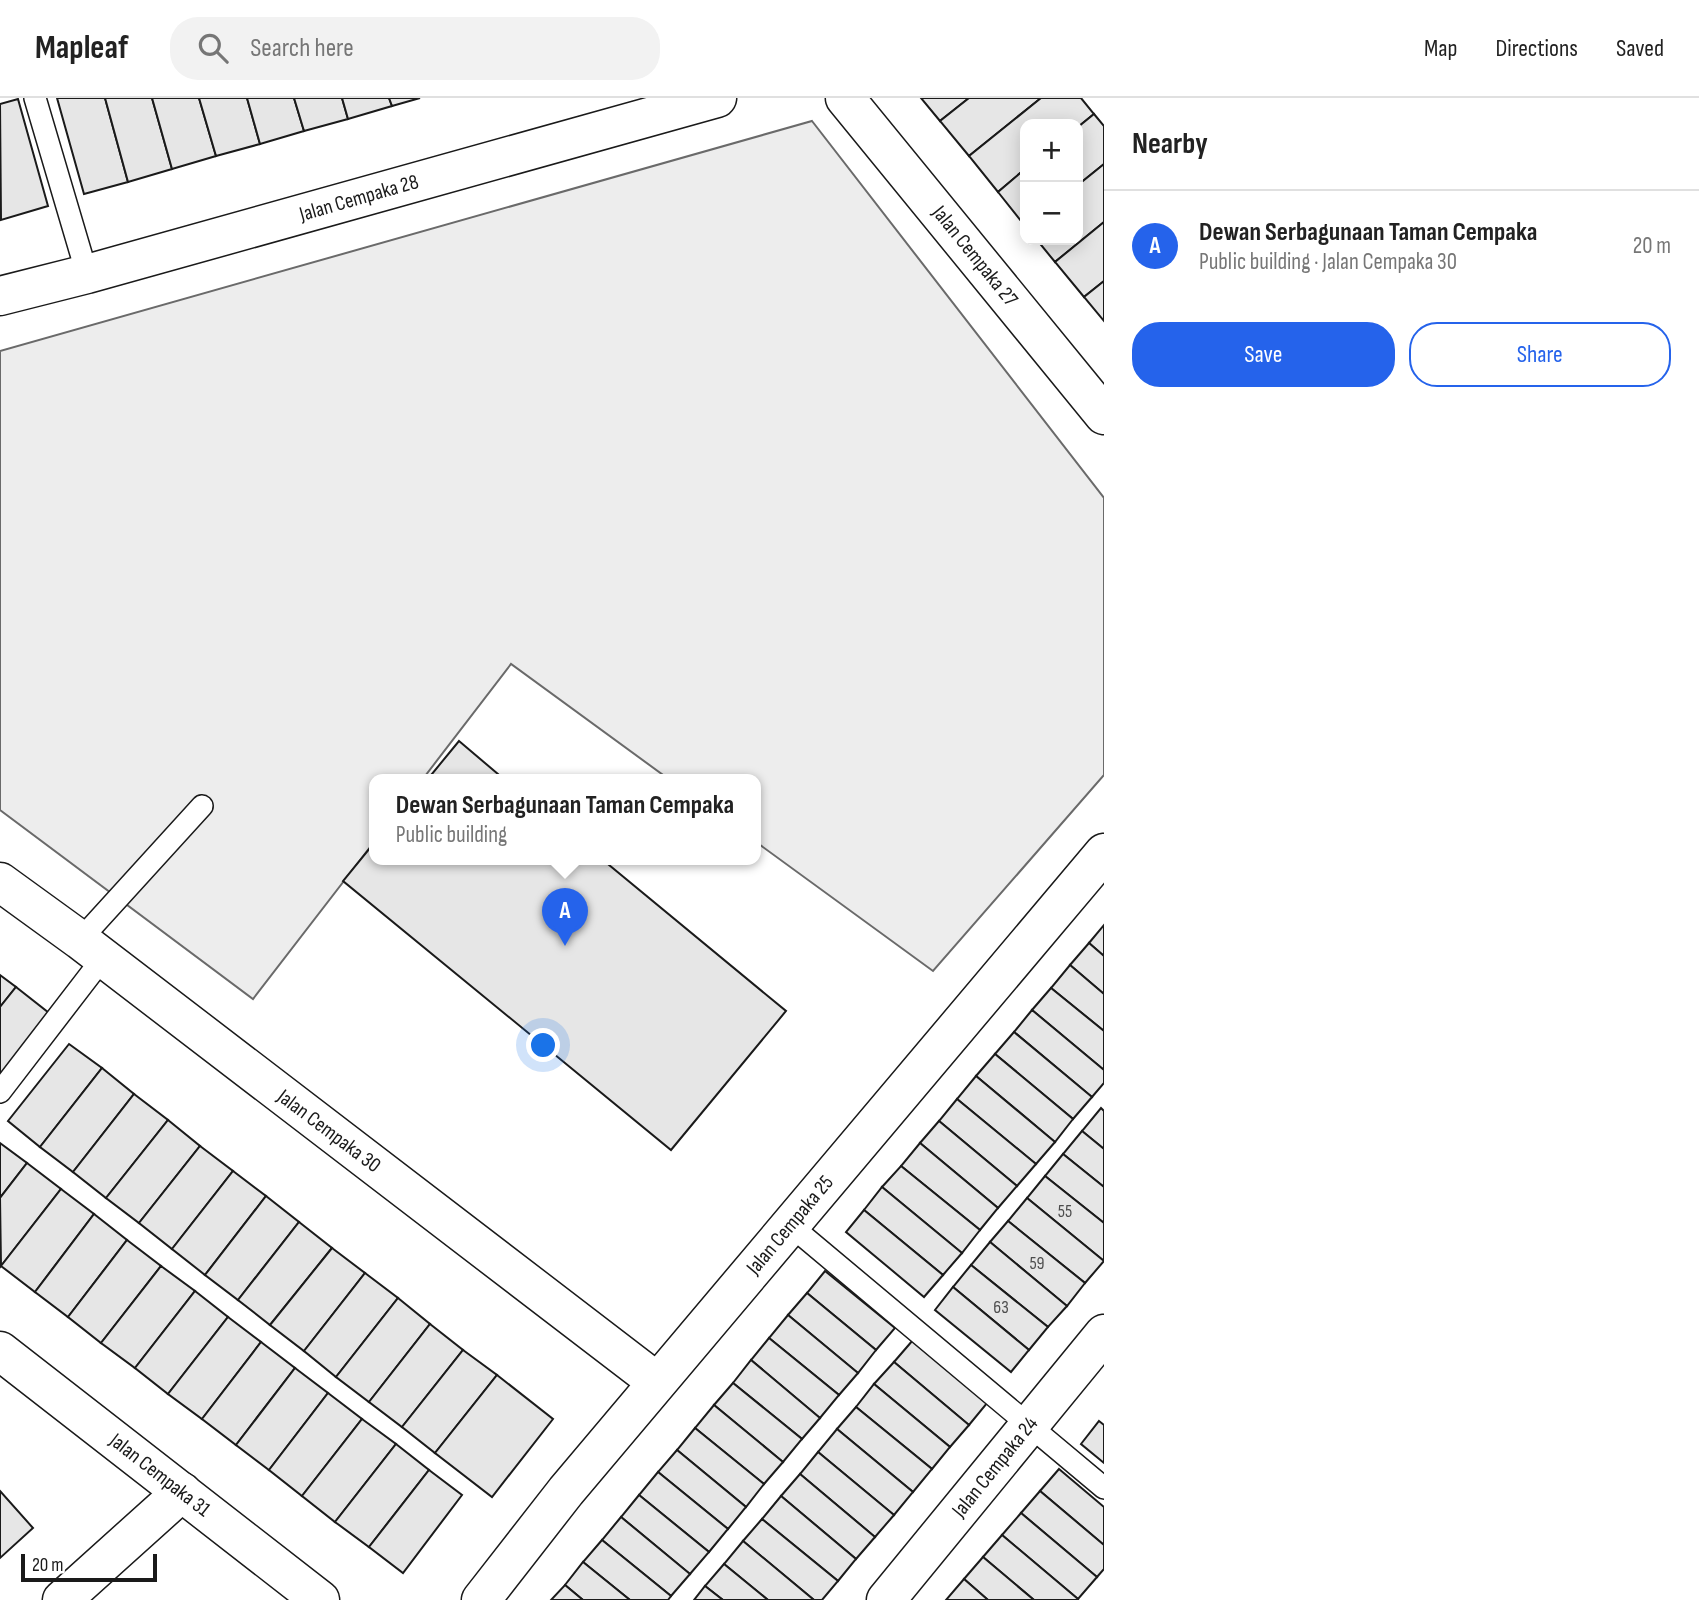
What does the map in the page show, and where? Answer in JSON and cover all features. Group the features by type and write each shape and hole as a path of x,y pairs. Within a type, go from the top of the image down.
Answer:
{"street":[{"name":"Jalan Cempaka 28","path":"0,296 88,274 717,98"},
{"name":"Jalan Cempaka 27","path":"845,98 1104,415"},
{"name":"Jalan Cempaka 25","path":"481,1600 566,1491 1104,853"},
{"name":"Jalan Cempaka 30","path":"0,882 92,949 657,1382"},
{"name":"Jalan Cempaka 24","path":"886,1600 1104,1334"},
{"name":"Jalan Cempaka 31","path":"0,1351 320,1600"},
{"path":"62,1600 182,1492"}],"lane":[{"path":"35,98 88,274"},
{"path":"0,1092 92,949 202,806"},
{"path":"790,1225 1104,1488"}],"shaded area":[{"path":"812,121 1104,498 1104,775 933,971 761,846 761,774 662,774 511,664 427,774 369,774 369,848 253,999 0,810 0,351"}],"building":[{"path":"57,98 105,98 128,182 84,194"},
{"path":"105,98 152,98 172,169 128,182"},
{"path":"152,98 199,98 216,156 172,169"},
{"path":"199,98 247,98 260,144 216,156"},
{"path":"247,98 294,98 304,131 260,144"},
{"path":"294,98 342,98 348,119 304,131"},
{"path":"342,98 389,98 392,106 348,119"},
{"path":"389,98 420,98 392,106"},
{"path":"921,98 969,98 940,121"},
{"path":"969,98 1041,98 969,156 940,121"},
{"path":"1041,98 1081,98 1094,114 1083,123 1083,119 1020,119 1020,173 998,192 969,156"},
{"path":"18,99 48,206 1,220 0,104"},
{"path":"1094,114 1104,126 1104,164 1083,181 1083,123"},
{"path":"1104,164 1104,222 1083,239 1083,182"},
{"path":"1020,173 1020,220 998,192"},
{"path":"1104,222 1104,281 1084,297 1055,262 1076,245 1083,245 1083,239"},
{"path":"1041,245 1076,245 1055,262"},
{"path":"1104,281 1104,321 1084,297"},
{"path":"459,741 498,774 432,774"},
{"path":"369,849 369,865 609,865 786,1011 671,1150 343,881"},
{"path":"1104,925 1104,956 1089,943"},
{"path":"1089,943 1104,956 1104,994 1070,965"},
{"path":"1070,965 1104,994 1104,1031 1051,988"},
{"path":"0,975 16,987 0,1007"},
{"path":"16,987 49,1013 0,1076 0,1007"},
{"path":"1051,988 1104,1031 1104,1070 1032,1010"},
{"path":"1032,1010 1104,1070 1104,1083 1092,1097 1014,1032"},
{"path":"1014,1032 1092,1097 1073,1119 995,1054"},
{"path":"69,1044 102,1068 40,1147 8,1121"},
{"path":"995,1054 1073,1119 1055,1142 976,1076"},
{"path":"102,1068 134,1094 73,1172 40,1147"},
{"path":"976,1076 1055,1142 1036,1164 957,1099"},
{"path":"134,1094 168,1120 106,1198 73,1172"},
{"path":"957,1099 1036,1164 1017,1186 939,1121"},
{"path":"1101,1108 1104,1111 1104,1149 1082,1131"},
{"path":"168,1120 200,1146 139,1223 106,1198"},
{"path":"939,1121 1017,1186 998,1208 920,1143"},
{"path":"1082,1131 1104,1149 1104,1187 1063,1154"},
{"path":"0,1143 27,1163 0,1198"},
{"path":"920,1143 998,1208 980,1230 901,1166"},
{"path":"200,1146 233,1171 172,1249 139,1223"},
{"path":"1063,1154 1104,1187 1104,1223 1045,1176"},
{"path":"27,1163 61,1189 1,1266 0,1198"},
{"path":"901,1166 980,1230 962,1253 882,1187"},
{"path":"233,1171 266,1196 205,1275 172,1249"},
{"path":"1045,1176 1104,1223 1104,1261 1027,1198"},
{"path":"882,1187 962,1253 943,1275 864,1210"},
{"path":"61,1189 94,1214 35,1292 1,1266"},
{"path":"266,1196 299,1222 238,1300 205,1275"},
{"path":"1027,1198 1104,1261 1085,1283 1008,1221"},
{"path":"864,1210 943,1275 924,1297 846,1232"},
{"path":"94,1214 127,1240 68,1317 35,1292"},
{"path":"1008,1221 1085,1283 1067,1306 990,1242"},
{"path":"299,1222 332,1248 270,1325 238,1300"},
{"path":"127,1240 161,1266 101,1343 68,1317"},
{"path":"990,1242 1067,1306 1048,1327 971,1265"},
{"path":"332,1248 365,1273 304,1351 270,1325"},
{"path":"971,1265 1048,1327 1029,1350 953,1287"},
{"path":"161,1266 195,1291 135,1368 101,1343"},
{"path":"825,1271 895,1328 876,1350 807,1293"},
{"path":"365,1273 398,1298 336,1377 304,1351"},
{"path":"953,1287 1029,1350 1011,1372 935,1310"},
{"path":"195,1291 228,1317 168,1394 135,1368"},
{"path":"807,1293 876,1350 858,1373 788,1315"},
{"path":"398,1298 430,1324 369,1402 336,1377"},
{"path":"788,1315 858,1373 839,1395 769,1338"},
{"path":"228,1317 261,1342 202,1419 168,1394"},
{"path":"430,1324 463,1350 402,1427 369,1402"},
{"path":"769,1338 839,1395 820,1418 751,1360"},
{"path":"913,1340 988,1402 969,1425 894,1362"},
{"path":"261,1342 295,1368 236,1445 202,1419"},
{"path":"463,1350 497,1375 435,1453 402,1427"},
{"path":"751,1360 820,1418 802,1439 733,1383"},
{"path":"894,1362 969,1425 950,1447 874,1384"},
{"path":"295,1368 328,1393 269,1470 236,1445"},
{"path":"497,1375 553,1419 492,1497 435,1453"},
{"path":"733,1383 802,1439 783,1462 714,1405"},
{"path":"874,1384 950,1447 932,1469 856,1407"},
{"path":"328,1393 362,1419 302,1496 269,1470"},
{"path":"714,1405 783,1462 764,1484 695,1428"},
{"path":"856,1407 932,1469 913,1492 837,1429"},
{"path":"362,1419 396,1444 335,1522 302,1496"},
{"path":"1099,1421 1104,1425 1104,1463 1081,1444"},
{"path":"695,1428 764,1484 746,1507 677,1450"},
{"path":"837,1429 913,1492 894,1515 818,1452"},
{"path":"396,1444 429,1470 369,1547 335,1522"},
{"path":"677,1450 746,1507 728,1529 658,1472"},
{"path":"818,1452 894,1515 875,1537 800,1474"},
{"path":"1059,1469 1104,1507 1104,1545 1040,1491"},
{"path":"429,1470 462,1495 403,1573 369,1547"},
{"path":"658,1472 728,1529 709,1552 639,1495"},
{"path":"800,1474 875,1537 856,1559 781,1496"},
{"path":"0,1491 33,1528 0,1558"},
{"path":"1040,1491 1104,1545 1104,1569 1097,1577 1021,1513"},
{"path":"639,1495 709,1552 690,1574 621,1517"},
{"path":"781,1496 856,1559 838,1581 762,1519"},
{"path":"1021,1513 1097,1577 1078,1599 1002,1535"},
{"path":"621,1517 690,1574 671,1596 602,1540"},
{"path":"762,1519 838,1581 822,1600 814,1600 743,1541"},
{"path":"1002,1535 1078,1599 1034,1600 983,1557"},
{"path":"602,1540 671,1596 668,1600 630,1600 583,1562"},
{"path":"743,1541 814,1600 768,1600 724,1564"},
{"path":"983,1557 1034,1600 988,1600 964,1579"},
{"path":"583,1562 630,1600 583,1600 565,1585"},
{"path":"724,1564 768,1600 723,1600 705,1586"},
{"path":"964,1579 988,1600 946,1600"},
{"path":"565,1585 583,1600 551,1600"},
{"path":"705,1586 723,1600 694,1600"}],"place":[{"name":"Dewan Serbagunaan Taman Cempaka","path":"565,946"}]}
